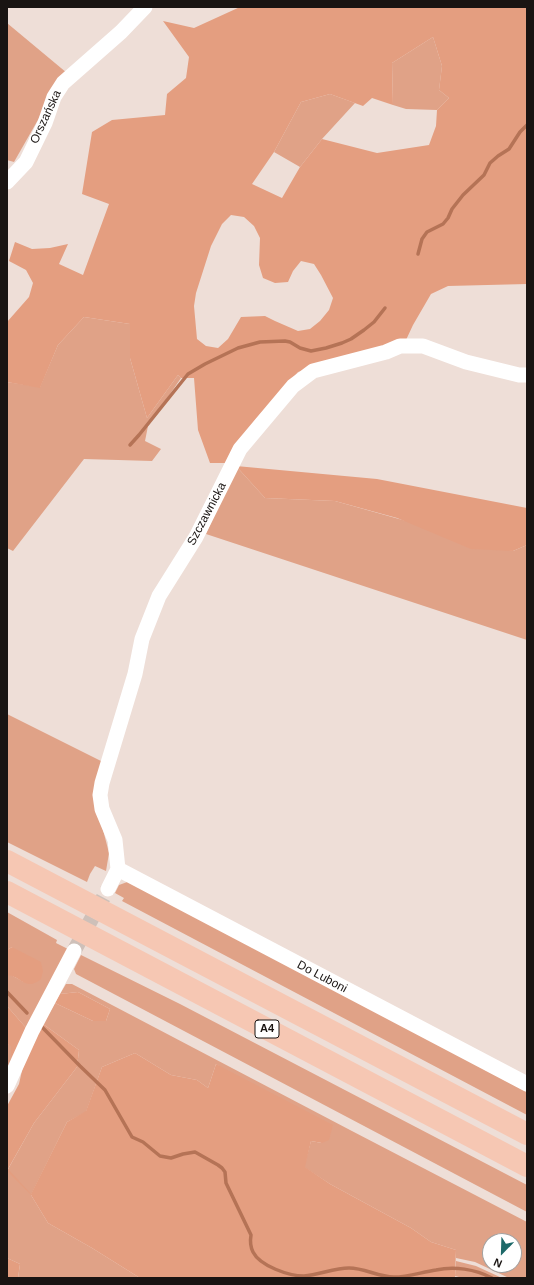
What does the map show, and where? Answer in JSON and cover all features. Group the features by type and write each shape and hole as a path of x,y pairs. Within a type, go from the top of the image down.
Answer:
{"highway":[{"name":"A4","path":"7,861 527,1134"},
{"name":"A4","path":"7,892 527,1166"}],"street":[{"name":"Orszańska","path":"7,182 26,162 54,97 63,83 121,32 145,7"},
{"name":"Szczawnicka","path":"118,869 115,840 102,809 100,795 102,783 135,674 142,639 159,596 196,537 240,449 293,386 313,371 386,352 400,346 423,346 466,362 519,375 527,375"},
{"path":"108,889 118,869"},
{"name":"Do Luboni","path":"118,869 527,1084"},
{"path":"7,1086 32,1031 74,951"}],"shaded area":[{"path":"240,7 527,7 527,284 448,286 431,294 406,340 298,372 255,420 226,463 210,463 198,430 194,378 181,378 178,375 147,418 130,358 130,324 84,317 58,345 40,388 7,382 7,322 29,297 33,283 26,270 9,261 15,242 32,249 50,248 68,244 59,264 83,275 109,204 82,194 92,132 112,120 165,115 167,94 186,78 189,57 163,21 194,28","holes":["433,37 442,66 439,90 449,98 437,110 436,126 429,145 377,153 322,139 300,167 282,198 252,184 274,152 301,102 330,94 363,106 372,98 393,105 392,63","231,215 244,217 254,226 260,238 259,265 263,278 275,283 288,282 293,271 301,261 314,264 333,298 329,310 320,321 310,329 298,331 265,316 241,317 228,339 218,348 206,346 197,339 194,306 196,293 211,246 222,224"]},
{"path":"7,23 67,73 51,97 14,162 7,160"},
{"path":"433,37 442,66 439,90 449,98 437,110 406,109 393,105 392,63"},
{"path":"330,94 355,103 322,139 300,167 274,152 301,102"},
{"path":"84,317 130,324 130,358 147,418 178,375 181,378 148,426 145,441 161,449 152,461 84,459 13,551 7,548 7,382 40,387 58,345"},
{"path":"236,466 265,498 335,501 513,551 527,545 527,640 206,534"},
{"path":"236,466 377,479 527,508 527,545 513,551 471,549 397,518 335,501 265,498"},
{"path":"7,714 101,761 101,822 109,853 106,871 95,866 87,882 7,842"},
{"path":"130,881 527,1092 527,1115 122,901 124,898 115,893 119,885"},
{"path":"7,912 57,940 56,943 68,949 7,1082 7,1044 11,1045 11,1058 27,1029 7,1006 7,975 11,975 24,982 12,947 7,950"},
{"path":"12,947 41,962 43,971 40,980 33,984 29,984 7,975 7,950"},
{"path":"81,955 180,1004 527,1185 527,1212 76,974 74,969"},
{"path":"66,984 72,984 527,1222 527,1278 509,1278 498,1273 522,1273 522,1233 482,1233 482,1265 475,1262 456,1258 456,1250 431,1242 411,1228 330,1184 304,1167 311,1141 322,1143 216,1064 208,1088 197,1080 171,1075 135,1053 102,1067 86,1112 67,1122 31,1195 48,1223 140,1278 18,1278 20,1264 7,1258 7,1171 34,1123 77,1067 79,1050 43,1024 55,1003 93,1021 106,1021 110,1009 78,992 60,994"},
{"path":"78,992 110,1009 106,1021 93,1021 55,1003 60,994"},
{"path":"7,1006 27,1029 11,1059 11,1046 7,1044"},
{"path":"43,1024 79,1050 77,1067 34,1123 8,1169 31,1194 67,1122 86,1111 102,1067 135,1053 171,1075 197,1080 208,1088 216,1064 333,1125 329,1140 322,1143 311,1141 305,1167 330,1184 411,1228 431,1242 456,1250 455,1278 140,1278 48,1223 31,1195 7,1171 7,1106 19,1084 23,1066"},
{"path":"7,1258 20,1264 18,1278 7,1278"},
{"path":"456,1261 482,1269 482,1273 491,1273 502,1278 463,1278 455,1276"}],"waterway":[{"path":"418,254 422,239 427,232 443,224 463,195 484,175 490,163 509,149 520,132 527,125"},
{"path":"130,445 188,374 205,364 238,348 260,342 285,341 311,351 326,348 351,339 374,322 385,308"},
{"path":"7,992 27,1013"},
{"path":"41,1026 105,1090 132,1137 143,1142 160,1156 171,1158 195,1152 222,1168 225,1172 226,1183 251,1235 251,1248 257,1257 268,1266 298,1276 338,1269 355,1268 388,1277 399,1277 457,1268 472,1270 492,1278"}],"tunnel":[{"path":"74,951 108,889"}]}
